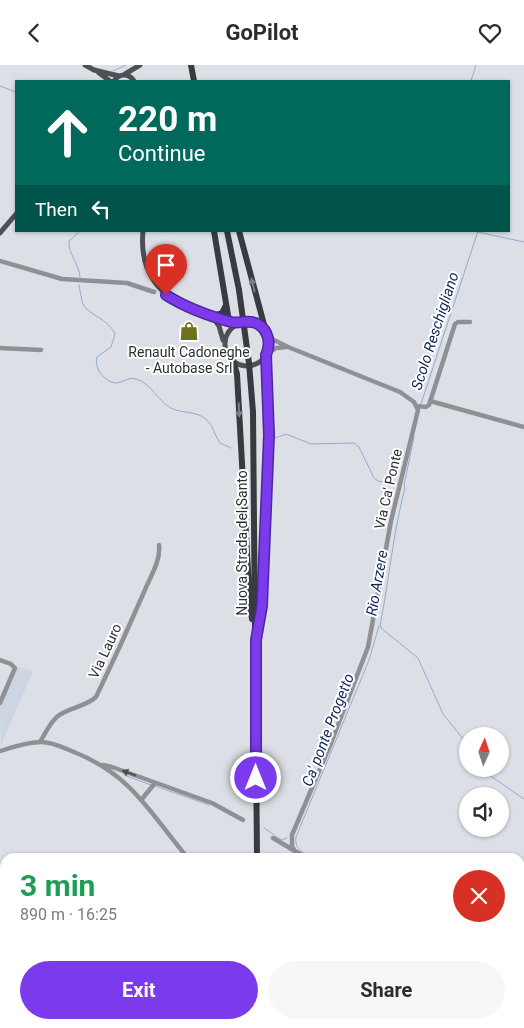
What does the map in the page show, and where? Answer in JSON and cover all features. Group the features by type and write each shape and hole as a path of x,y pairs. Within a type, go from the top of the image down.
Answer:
{"highway":[{"path":"191,65 194,80"},
{"path":"214,232 229,321"},
{"name":"Nuova Strada del Santo","path":"227,232 239,291 248,354 253,412 257,853"},
{"path":"239,232 266,333"},
{"path":"212,316 222,313 227,304"},
{"path":"256,640 262,606 266,526 269,435 266,355"},
{"path":"233,361 237,374 250,605 256,640"}],"main road":[{"path":"85,65 109,80"},
{"path":"115,80 140,65"},
{"path":"133,80 140,65"},
{"path":"94,70 130,76 132,80"},
{"path":"0,233 15,215"},
{"path":"143,232 142,249 145,261 160,290 174,301 212,316 238,323 254,322 266,333 269,344 266,355 253,365 243,365 233,361 228,355 219,326 212,316"},
{"path":"224,344 229,330 229,321"},
{"path":"229,330 238,323"}],"street":[{"path":"0,261 62,279 127,283 154,292"},
{"path":"266,333 272,339 288,347 400,393 410,398 416,405 426,407 430,401 455,324 458,322 470,322"},
{"path":"266,355 276,348 288,347"},
{"path":"0,348 41,349"},
{"path":"430,401 524,427"},
{"name":"Via Ca' Ponte","path":"292,838 361,670 368,647 391,521 417,416 416,405"},
{"name":"Via Lauro","path":"40,742 54,719 59,715 89,703 96,697 160,554 159,545"},
{"path":"0,660 11,664 15,668 0,703"},
{"path":"0,751 40,742 58,746 102,765 212,803 243,820"},
{"path":"102,765 142,799 184,853"},
{"path":"142,799 155,783"},
{"path":"273,838 296,853"},
{"path":"282,844 292,838"},
{"path":"292,838 292,846 296,853"}],"shaded area":[{"path":"18,667 33,671 1,745 0,707"}],"waterway":[{"name":"Rio Arzere","path":"113,71 126,65"},
{"path":"471,80 476,65"},
{"path":"0,86 15,92"},
{"name":"Rio Arzere","path":"79,232 69,241 69,246 80,277"},
{"name":"Scolo Reschigliano","path":"478,232 524,242"},
{"name":"Scolo Reschigliano","path":"421,404 478,232"},
{"name":"Rio Arzere","path":"79,285 83,304 90,312 108,324 115,334 111,347 97,357 97,368 101,375 114,383 133,378 141,381 171,408 203,417 211,425 220,443 231,448"},
{"name":"Rio Arzere","path":"273,439 286,434 311,444 354,443 359,447 374,478 378,481 398,484"},
{"name":"Rio Arzere","path":"414,437 394,539 380,626 418,658 443,714 459,734"},
{"name":"Ca' ponte Progetto","path":"304,853 297,846 296,837 369,660 379,626"},
{"path":"124,775 151,785"},
{"name":"Rio Arzere","path":"492,777 524,799"},
{"path":"155,786 209,805"},
{"path":"264,828 282,840 287,838"}],"place":[{"name":"Renault Cadoneghe - Autobase Srl","path":"189,331"}],"route":[{"path":"166,295 174,301 212,316 238,323 254,322 266,332 269,344 265,364 269,435 266,526 262,606 256,640 256,778"}]}
